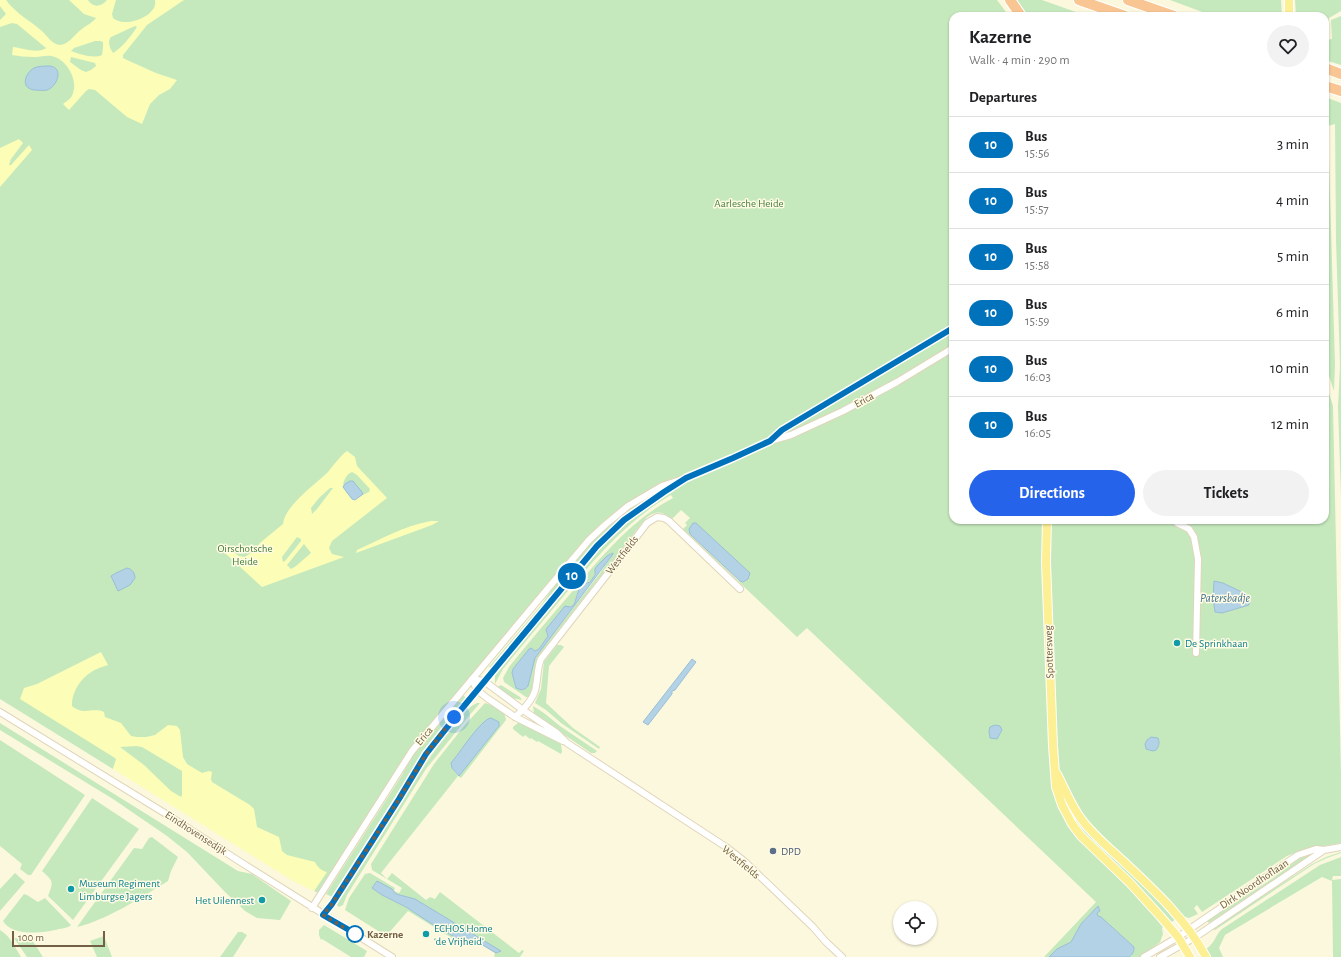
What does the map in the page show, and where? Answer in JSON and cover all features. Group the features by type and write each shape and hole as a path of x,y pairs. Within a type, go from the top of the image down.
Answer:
{"highway":[{"path":"1010,0 1018,12"},
{"path":"1079,0 1114,12"},
{"path":"1128,0 1162,12"},
{"path":"1151,0 1173,12"},
{"path":"1329,69 1339,73"},
{"path":"1329,87 1339,91"}],"main road":[{"path":"1289,0 1290,12"},
{"name":"Spottersweg","path":"1044,524 1046,531"},
{"name":"Spottersweg","path":"1047,524 1053,746 1056,787 1062,805 1072,824 1081,836 1130,883 1160,916 1178,937 1190,957"},
{"name":"Spottersweg","path":"1056,772 1082,820 1097,837 1169,906 1194,938 1206,957"}],"street":[{"name":"Erica","path":"770,441 782,430 949,330"},
{"name":"Erica","path":"312,908 412,751 589,540 615,516 645,495 662,486 686,478 742,455 770,441 791,435 843,411 949,350"},
{"name":"Erica","path":"323,915 332,904 426,754 484,681 612,530 648,502 686,478"},
{"name":"Westfields","path":"515,717 523,710 535,693 538,665 541,659 647,523 657,517 664,518 669,521 740,589"},
{"path":"1179,524 1189,529 1194,537 1198,559 1196,653"},
{"name":"Westfields","path":"472,679 484,681 557,733 567,743 726,847 744,861 813,926 826,942 842,957"},
{"path":"472,679 477,690"},
{"name":"Westfields","path":"477,690 515,717 554,738 567,743"},
{"name":"Eindhovensedijk","path":"0,712 171,817 323,915 392,957"},
{"name":"Dirk Noordhoflaan","path":"1144,957 1178,937 1293,858 1316,849 1324,850 1341,848"},
{"name":"Dirk Noordhoflaan","path":"1160,957 1194,938 1324,850"}],"green space":[{"path":"0,0 997,0 1006,12 949,12 949,524 1329,524 1329,393 1333,406 1341,775 1341,843 1302,850 1287,856 1202,912 1197,905 1194,908 1198,914 1189,918 1181,916 1162,928 1163,934 1160,942 1141,957 1130,957 1134,947 1098,916 1097,913 1100,911 1098,906 1081,924 1071,942 1055,951 1049,957 1044,957 1096,902 807,628 797,637 683,529 687,525 685,523 690,518 681,510 672,519 666,514 659,512 646,518 538,657 535,667 533,688 528,697 504,682 503,678 509,667 547,620 605,553 630,528 658,507 673,498 671,495 655,505 625,529 599,555 511,659 503,669 495,684 495,674 590,557 628,519 667,492 660,485 609,519 431,725 318,893 314,891 327,872 315,889 115,764 113,769 0,699","holes":["693,523 696,523 749,573 748,579 742,582 739,581 690,534","613,553 601,572 536,656 533,661 528,686 522,690 515,685 512,673 513,669 529,649 533,649 535,651 539,649 548,636 546,631 568,607 574,605 577,593 583,584 593,578 595,569"]},
{"path":"1017,0 1042,0 1076,12 1024,12"},
{"path":"1170,0 1281,0 1282,12 1202,12"},
{"path":"1295,0 1341,0 1341,11 1329,18 1329,12 1296,12"},
{"path":"1341,16 1341,65 1329,61 1329,39 1332,39 1331,20"},
{"path":"1329,98 1341,103 1341,496 1338,407 1340,365 1336,240 1335,124 1329,126"},
{"path":"1329,160 1335,364 1334,391 1329,376"},
{"path":"659,490 660,492 625,516 492,669 489,667 542,604 559,578 596,536 633,506"},
{"path":"557,645 564,647 549,666 546,703 573,728 600,747 599,749 535,703 541,689 544,662"},
{"path":"501,685 520,697 522,700 512,698 497,687"},
{"path":"463,695 467,699 415,765 332,897 326,894 402,775 415,750"},
{"path":"477,703 480,703 426,769 347,895 343,905 339,907 337,905 343,892 421,770 462,716 469,708"},
{"path":"485,703 492,705 501,711 506,720 461,778 458,776 381,873 387,879 372,870 371,864 434,764 464,726","holes":["491,718 498,722 499,726 458,776 452,768 451,763 473,734"]},
{"path":"533,706 597,751 595,753 591,753 538,717 534,713"},
{"path":"0,723 238,871 252,874 291,901 280,920 257,918 245,911 187,852 167,836 113,799 0,730"},
{"path":"518,723 525,724 561,744 561,754 538,741 537,742 531,738 530,739 525,735 523,737 513,729 513,727"},
{"path":"0,740 85,795 31,875 28,875 20,869 22,864 0,846"},
{"path":"92,798 139,829 73,920 48,896 52,884 50,879 42,871"},
{"path":"152,837 178,857 168,881 112,914 77,927 134,848 142,849 149,838"},
{"path":"1341,852 1314,864 1215,930 1212,929 1312,864"},
{"path":"1311,854 1312,856 1209,923 1207,921 1273,878 1300,858"},
{"path":"1341,857 1341,876 1333,876 1332,880 1341,879 1341,957 1333,957 1332,881 1322,877 1225,935 1219,948 1223,957 1211,957 1206,949 1212,944 1222,929 1320,865"},
{"path":"15,873 25,882 0,911 0,889"},
{"path":"370,873 395,888 394,891 399,893 402,888 387,879 392,873 426,900 430,897 435,899 440,892 519,953 522,950 524,951 520,957 495,957 495,953 482,945 467,945 460,943 408,911 386,936 345,910 349,898 365,874","holes":["392,889 395,894 415,899 501,951 496,953 476,941 460,940 406,907 382,895"]},
{"path":"24,894 38,902 45,898 71,925 66,928 45,932 21,932 13,930 3,921"},
{"path":"324,925 367,951 364,957 351,957 322,939 321,940 319,930"},
{"path":"0,930 4,932 21,957 0,957"},
{"path":"238,932 242,932 247,935 233,957 220,957"},
{"path":"104,936 112,957 97,957 90,941"},
{"path":"14,938 32,940 43,957 27,957"}],"sand":[{"path":"0,0 6,0 14,9 53,42 57,45 63,45 96,18 84,14 69,0 88,0 90,3 97,6 107,0 116,0 112,14 113,18 118,21 125,22 140,19 146,16 155,6 155,0 184,0 147,25 123,55 123,58 127,60 156,73 177,80 170,89 159,95 150,104 142,124 127,117 95,90 89,89 86,91 69,110 63,104 72,95 74,82 73,77 64,62 53,56 30,57 12,55 13,47 35,51 46,48 17,24 12,23 0,27 0,20 6,14 0,6","holes":["135,26 137,27 129,38 113,53 109,43 111,37","95,41 103,42 102,55 98,56 86,56 71,51 74,48","71,57 95,63 96,66 86,72 70,62"]},
{"path":"19,139 23,143 11,159 9,165 11,165 29,145 32,150 0,187 0,148"},
{"path":"347,451 355,457 357,466 387,498 332,541 329,548 332,554 344,557 262,587 225,553 229,549 239,556 245,557 252,552 261,542 283,524 289,510 301,496 328,472 339,458","holes":["352,472 357,475 370,489 369,492 352,499 343,485 346,476","330,488 333,488 312,514 311,508","297,537 301,539 301,541 283,562 282,557","304,544 311,553 291,569 287,565"]},
{"path":"431,521 439,521 432,525 356,553 357,550 393,533 411,526"},
{"path":"101,652 108,665 94,670 83,679 77,687 73,697 72,706 76,709 84,711 96,710 104,712 105,717 121,723 131,736 146,737 155,735 168,725 177,726 180,730 183,757 187,764 202,773 209,771 212,772 212,782 250,805 254,809 257,827 279,837 282,851 287,855 315,862 323,871 327,872 314,891 293,881 113,769 115,758 20,699 24,688 37,684","holes":["120,747 142,747 182,771 181,797 171,791 144,765"]}],"water":[{"path":"50,66 57,70 58,74 58,78 53,86 46,90 34,90 27,86 25,80 31,70 37,67"},
{"path":"350,481 353,481 363,494 355,500 352,499 343,487"},
{"path":"693,523 696,523 750,573 748,579 743,582 740,581 690,534 689,529"},
{"path":"613,554 535,658 528,686 522,690 516,688 512,673 513,669 529,649 531,648 535,651 539,649 548,636 546,630 547,628 565,606 570,607 574,605 579,589 584,584 590,582 595,575 595,569 597,566 607,556"},
{"path":"127,568 133,572 135,578 130,585 118,591 111,576"},
{"name":"Patersbadje","path":"1214,581 1223,583 1246,594 1249,597 1249,605 1222,613 1215,612 1213,598"},
{"path":"692,659 696,662 675,690 672,691 672,694 648,725 643,722"},
{"path":"491,718 499,722 499,726 459,776 452,768 451,763 476,730"},
{"path":"995,725 1000,726 1002,730 997,739 990,738 989,731 990,727"},
{"path":"1151,737 1158,738 1159,741 1157,749 1153,751 1146,749 1145,744"},
{"path":"377,881 392,889 396,894 415,899 501,951 496,953 476,941 460,940 372,888"},
{"path":"1098,906 1100,911 1097,913 1098,916 1134,947 1131,955 1129,957 1049,957 1057,949 1071,942 1081,924"}],"bus line":[{"name":"10","path":"356,934 323,915 332,904 426,754 493,670 612,530 648,502 686,478 770,441 782,430 949,330"}],"place":[{"name":"De Sprinkhaan","path":"1177,643"},
{"name":"DPD","path":"773,851"},
{"name":"Museum Regiment Limburgse Jagers","path":"71,889"},
{"name":"Het Uilennest","path":"262,900"},
{"name":"Kazerne","path":"355,934"},
{"name":"ECHOS Home 'de Vrijheid'","path":"426,934"}],"route":[{"path":"355,934 323,915 332,904 426,754 454,717"}],"park label":[{"name":"Aarlesche Heide","path":"749,203"},
{"name":"Oirschotsche Heide","path":"245,554"}]}
